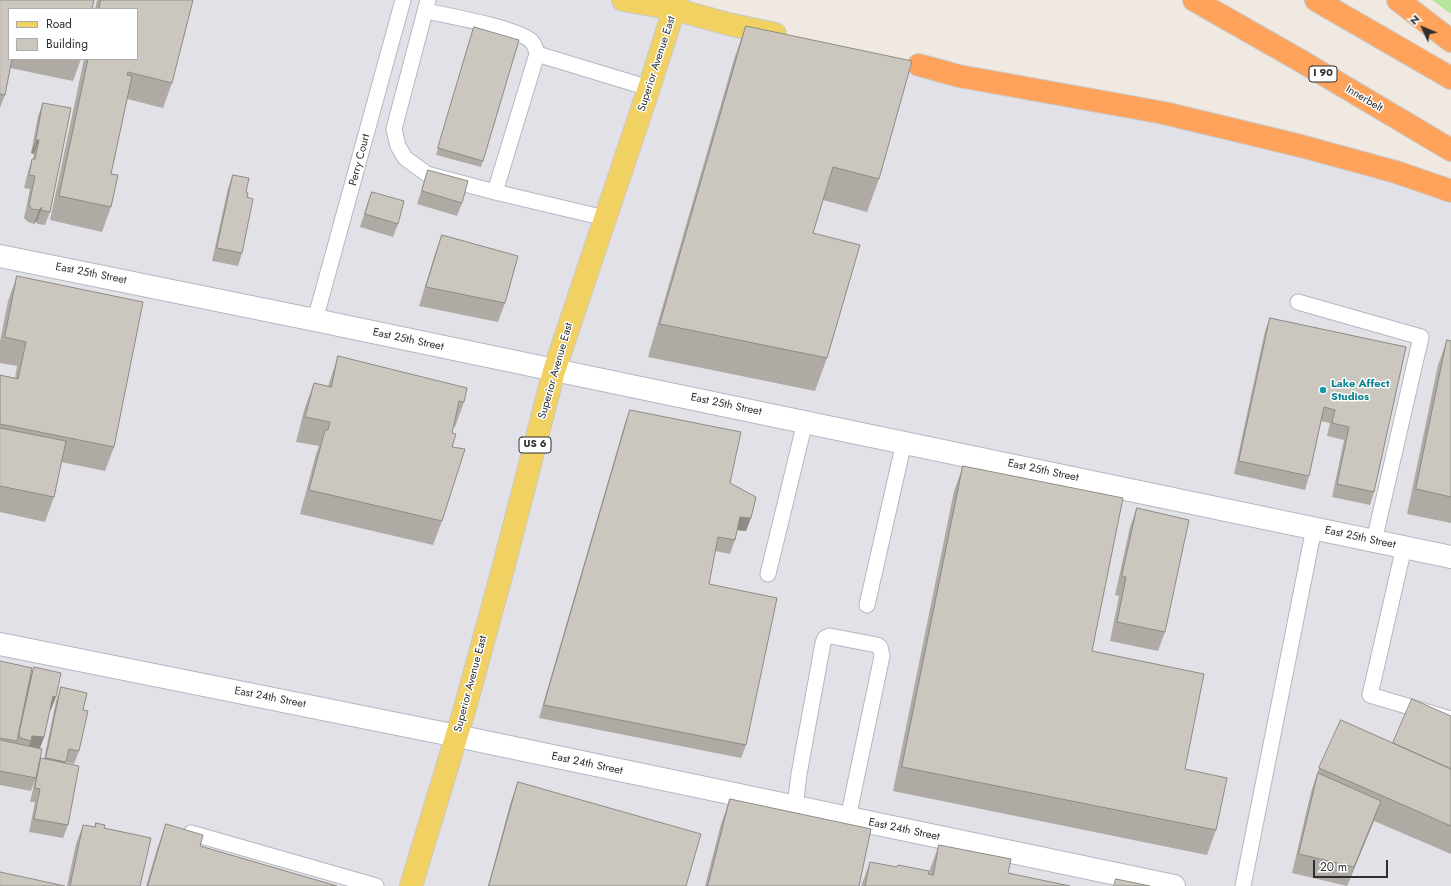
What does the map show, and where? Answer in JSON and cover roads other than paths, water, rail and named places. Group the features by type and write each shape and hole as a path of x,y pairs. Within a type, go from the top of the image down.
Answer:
{"highway":[{"name":"Innerbelt","path":"1194,0 1301,61 1451,150"},
{"path":"1316,0 1451,78"},
{"path":"1398,0 1451,41"},
{"path":"911,63 959,76 1179,116 1316,150 1396,172 1451,191"}],"main road":[{"path":"623,0 676,4 728,24 797,39"},
{"name":"Superior Avenue East","path":"411,886 457,736 503,568 554,370 676,4"}],"street":[{"name":"East 25th Street","path":"0,256 316,320 1451,556"},
{"name":"East 24th Street","path":"0,644 457,736 1174,886"}],"lane":[{"name":"Perry Court","path":"316,320 403,0"},
{"path":"495,192 537,54 533,42 522,35 479,23 427,5 394,129 398,146 405,158 427,174 495,192 605,218"},
{"path":"537,54 649,88"},
{"path":"1298,302 1421,337 1374,541"},
{"path":"768,574 805,422"},
{"path":"867,605 904,442"},
{"path":"1243,886 1314,528"},
{"path":"1404,547 1370,695 1451,719"},
{"path":"795,807 799,774 823,643 826,638 830,636 877,645 880,647 882,656 848,818"},
{"path":"191,833 376,886"}],"place":[{"name":"Lake Affect Studios","path":"1323,390"}]}
